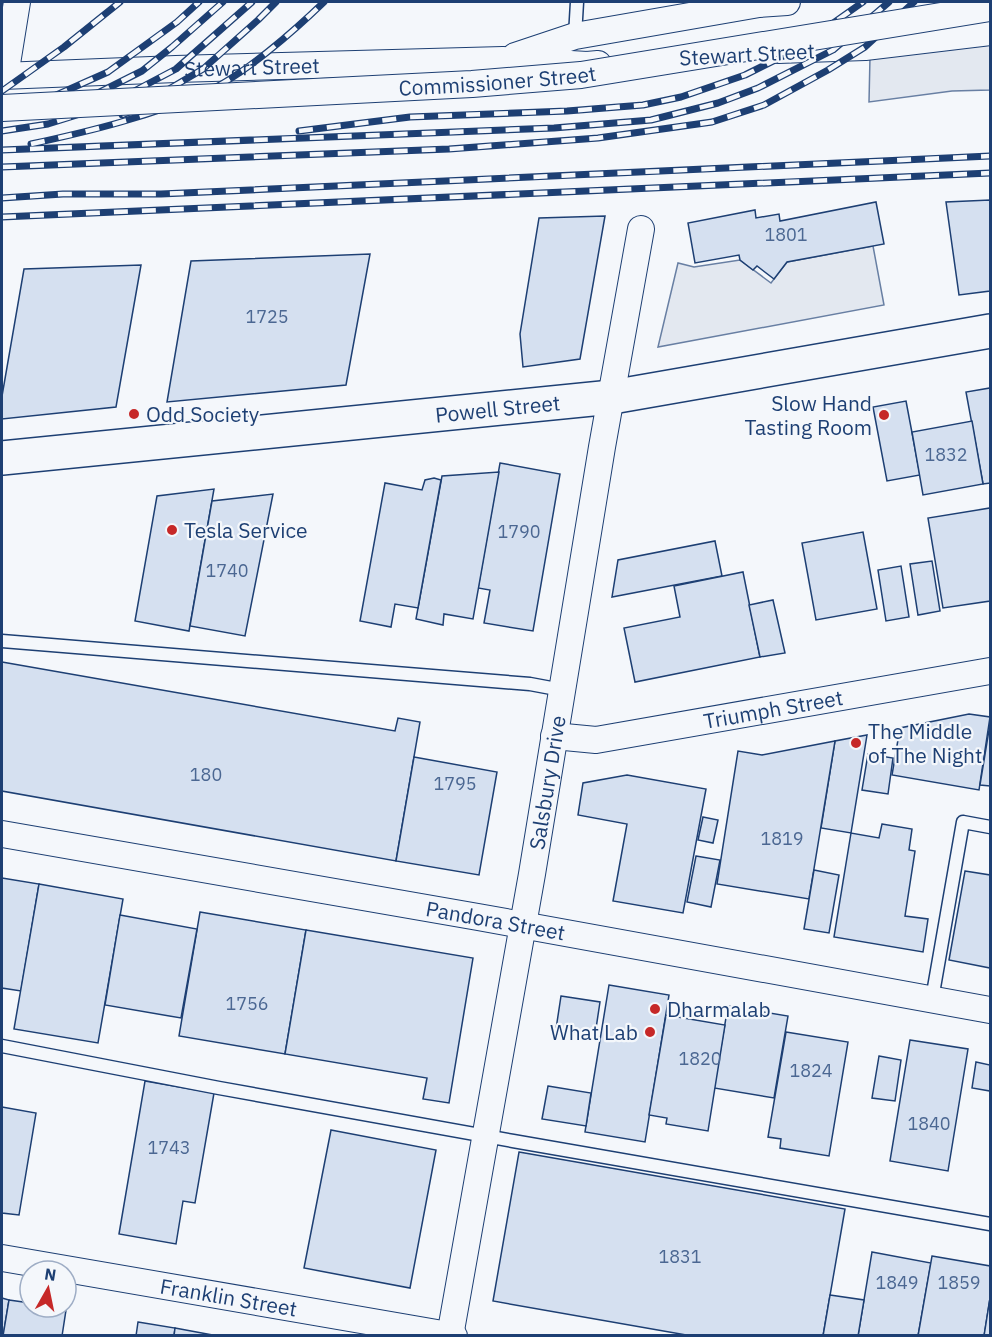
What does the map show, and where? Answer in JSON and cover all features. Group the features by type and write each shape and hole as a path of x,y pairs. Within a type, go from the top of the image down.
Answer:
{"main road":[{"name":"Powell Street","path":"2,458 612,397 990,332"}],"street":[{"path":"3,76 17,2"},
{"name":"Stewart Street","path":"503,60 575,36 759,3 787,2"},
{"name":"Commissioner Street","path":"2,108 460,84 581,75 990,8"},
{"name":"Stewart Street","path":"3,76 503,60 586,65 743,50 832,50 990,32"},
{"name":"Salsbury Drive","path":"451,1335 641,229"},
{"name":"Triumph Street","path":"554,736 596,740 990,671"},
{"name":"Pandora Street","path":"2,834 990,1010"},
{"name":"Franklin Street","path":"2,1258 451,1335"}],"lane":[{"path":"575,36 577,2"},
{"path":"2,641 531,684 562,690"},
{"path":"932,999 963,822 990,827"},
{"path":"2,1046 219,1088 990,1224"}],"shaded area":[{"path":"990,45 990,90 952,91 869,102 870,57"},
{"path":"873,246 884,305 658,347 678,263 694,267 740,260 771,283 787,262"}],"building":[{"path":"990,200 990,291 959,295 946,202"},
{"path":"876,202 884,244 787,262 774,279 757,266 753,270 740,260 739,255 695,263 688,223 755,210 756,218 779,214 780,221"},
{"path":"605,216 580,359 523,367 520,334 539,218"},
{"path":"370,254 346,385 167,402 191,261"},
{"path":"141,265 116,407 2,419 2,396 24,269"},
{"path":"990,388 990,483 983,484 966,392"},
{"path":"906,401 920,475 887,481 873,407"},
{"path":"972,421 983,484 923,495 912,432"},
{"path":"500,463 560,474 533,631 484,623 490,590 478,588"},
{"path":"499,472 473,619 444,614 443,625 416,619 442,476"},
{"path":"434,478 441,480 418,608 395,604 391,627 360,621 385,483 422,490 425,480"},
{"path":"214,489 189,631 135,621 157,496"},
{"path":"273,494 245,636 190,626 212,501"},
{"path":"990,508 990,601 943,608 928,518"},
{"path":"863,532 877,609 816,620 802,543"},
{"path":"715,541 722,576 612,597 618,560"},
{"path":"932,561 940,611 918,615 910,564"},
{"path":"901,566 909,617 886,621 878,570"},
{"path":"743,572 760,657 635,682 624,628 680,617 674,586"},
{"path":"773,600 785,653 760,657 749,605"},
{"path":"2,662 395,731 398,718 420,722 396,861 2,791"},
{"path":"969,714 990,717 979,790 892,775 900,728"},
{"path":"990,724 990,786 980,785"},
{"path":"867,735 851,833 821,828 835,741"},
{"path":"835,741 809,899 717,884 738,751 762,755"},
{"path":"868,754 893,758 888,794 862,790"},
{"path":"414,757 497,772 479,875 396,861"},
{"path":"627,775 706,789 683,913 613,901 627,824 578,815 583,783"},
{"path":"703,817 718,820 713,843 698,840"},
{"path":"882,824 912,829 909,850 915,851 905,916 928,919 923,952 834,937 851,833 879,838"},
{"path":"696,856 720,860 711,907 687,902"},
{"path":"814,870 839,875 829,933 804,929"},
{"path":"965,871 990,875 990,968 949,960"},
{"path":"2,878 39,884 21,991 2,988"},
{"path":"39,884 123,899 98,1043 14,1029"},
{"path":"200,912 306,930 285,1054 179,1036"},
{"path":"120,915 197,929 181,1018 105,1005"},
{"path":"306,930 473,958 449,1103 423,1099 427,1078 285,1054"},
{"path":"609,985 669,995 645,1142 585,1132"},
{"path":"561,996 600,1002 595,1035 556,1029"},
{"path":"728,1006 788,1016 774,1098 714,1088"},
{"path":"666,1015 725,1025 708,1131 666,1124 667,1118 649,1115"},
{"path":"786,1032 848,1042 829,1156 780,1148 781,1139 768,1137"},
{"path":"910,1040 968,1049 948,1171 890,1161"},
{"path":"879,1056 901,1060 895,1101 872,1098"},
{"path":"976,1062 990,1065 990,1091 972,1088"},
{"path":"145,1081 214,1093 195,1203 183,1201 176,1244 119,1234"},
{"path":"548,1086 591,1093 586,1126 542,1119"},
{"path":"2,1107 36,1113 19,1215 2,1213"},
{"path":"331,1130 436,1150 410,1288 304,1268"},
{"path":"519,1152 845,1209 823,1336 692,1336 493,1301"},
{"path":"872,1252 931,1263 918,1336 858,1336"},
{"path":"932,1256 990,1266 990,1298 984,1336 918,1336"},
{"path":"830,1295 864,1300 858,1336 823,1336"},
{"path":"2,1298 9,1300 3,1336 2,1336"},
{"path":"990,1298 990,1336 984,1336"},
{"path":"9,1300 18,1301 18,1319 65,1319 62,1336 3,1336"},
{"path":"138,1322 175,1328 174,1336 136,1336"},
{"path":"175,1328 218,1336 174,1336"}],"railway":[{"path":"2,91 64,47 120,2"},
{"path":"2,115 43,101 108,72 177,22 199,2"},
{"path":"45,115 86,99 142,71 223,2"},
{"path":"2,131 48,124 96,109 123,97 176,69 252,2"},
{"path":"122,115 203,69 276,2"},
{"path":"31,144 121,122 208,91 253,63 324,2"},
{"path":"299,131 410,117 567,111 643,105 681,97 745,75 795,50 863,2"},
{"path":"2,150 554,128 651,120 718,103 758,88 833,50 889,2"},
{"path":"2,167 449,149 598,138 712,122 764,105 828,70 865,47 914,2"},
{"path":"2,198 63,194 161,194 990,156"},
{"path":"2,217 990,173"}],"place":[{"name":"Odd Society","path":"134,414"},
{"name":"Slow Hand Tasting Room","path":"884,415"},
{"name":"Tesla Service","path":"172,530"},
{"name":"The Middle of The Night","path":"856,743"},
{"name":"Dharmalab","path":"655,1009"},
{"name":"What Lab","path":"650,1032"}]}
